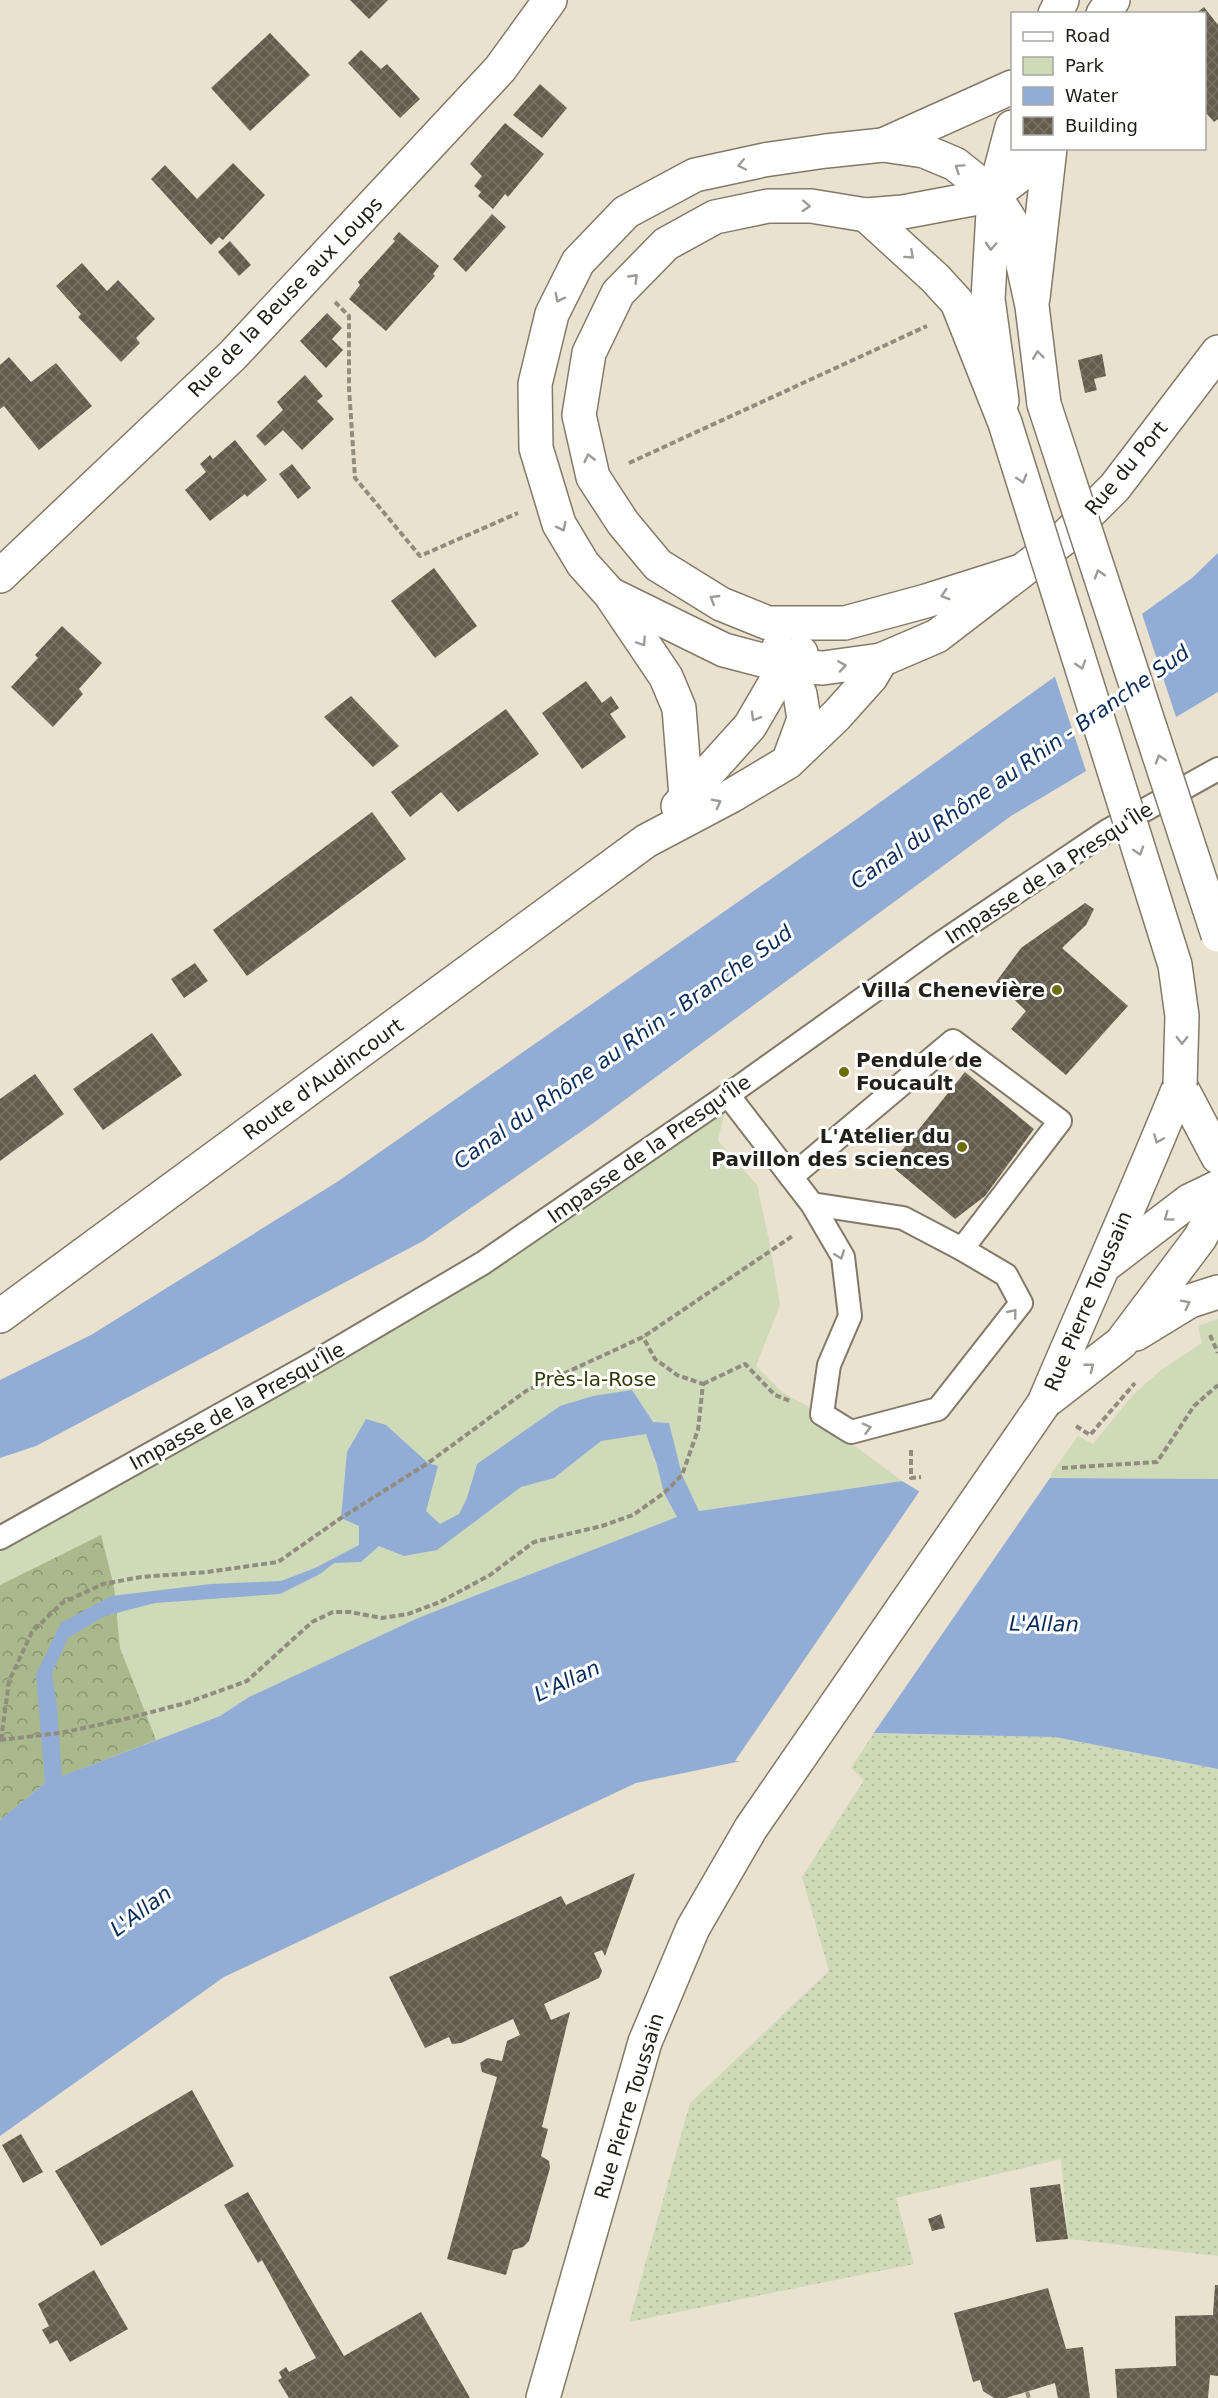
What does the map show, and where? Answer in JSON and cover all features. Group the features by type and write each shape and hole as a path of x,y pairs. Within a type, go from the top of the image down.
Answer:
{"main road":[{"name":"Rue de la Beuse aux Loups","path":"0,576 233,356 500,69 550,0"},
{"path":"883,145 1011,87"},
{"path":"1005,423 988,299 994,195 1011,131"},
{"path":"686,796 679,708 666,677 610,594 583,564 559,524 536,448 535,384 552,314 578,262 626,212 695,175 765,160 883,145 924,151 954,164 994,195 1015,228 1032,306 1044,404 1218,935"},
{"path":"1021,571 926,601 845,623 768,623 722,604 658,565 623,523 593,477 579,415 589,352 618,293 666,244 715,217 768,206 811,206 866,215 903,212 994,195 1029,168 1038,150"},
{"path":"1032,306 1050,150"},
{"path":"866,215 935,278 957,302 1005,423 1175,965 1182,1016 1180,1085 1218,1157"},
{"name":"Rue du Port","path":"610,594 724,650 785,666 823,668 881,660 937,636 1062,540 1115,487 1218,352"},
{"path":"768,623 785,666 800,694 804,719 788,762"},
{"path":"646,841 750,726 785,666 811,644 845,623"},
{"path":"646,841 788,762 836,716 871,677 881,660"},
{"name":"Route d'Audincourt","path":"0,1316 646,841"},
{"name":"Rue Pierre Toussain","path":"543,2398 645,2042 693,1928 752,1828 1044,1403 1180,1085"},
{"path":"1100,1269 1180,1208 1218,1187"},
{"name":"Rue Pierre Toussain","path":"1044,1403 1121,1343 1200,1238 1218,1204"},
{"path":"1121,1343 1190,1301 1218,1292"}],"lane":[{"name":"Impasse de la Presqu'Île","path":"0,1538 315,1362 483,1263 728,1095 938,945 1107,831 1218,769"},
{"path":"791,1177 952,1041 1060,1121 962,1249"},
{"path":"728,1095 816,1210 843,1257 850,1316 829,1365 822,1414 851,1432 938,1409 1020,1303 1006,1275 903,1218 816,1210"}],"path":[{"path":"308,275 349,316 349,388 355,478 420,556 551,497"},
{"path":"593,477 652,453 918,330 962,313"},
{"path":"703,1384 698,1430 682,1475 664,1493 633,1515 602,1526 534,1542 490,1575 440,1602 408,1614 382,1618 350,1612 333,1612 312,1622 248,1681 186,1703 121,1720 39,1736 0,1740 9,1681 32,1632 62,1603 103,1584 141,1577 207,1572 278,1562 340,1518 428,1463 526,1390 643,1337 816,1210"},
{"path":"643,1337 655,1359 677,1375 703,1384 745,1364 775,1395 822,1414"},
{"path":"1062,1468 1156,1462 1194,1406 1218,1385"},
{"path":"911,1448 911,1478 921,1477"},
{"path":"1027,2392 1029,2398"}],"green space":[{"name":"Près-la-Rose","path":"728,1095 718,1141 757,1185 780,1305 756,1366 783,1393 809,1407 832,1429 902,1481 699,1511 678,1517 419,1618 249,1697 220,1716 90,1765 0,1820 0,1538 315,1362"},
{"path":"1218,1319 1218,1479 1048,1478 1078,1436 1093,1444 1133,1395 1161,1370 1202,1343 1198,1326"},
{"path":"101,1535 114,1587 120,1648 156,1740 45,1783 0,1820 0,1585"},
{"path":"874,1733 1055,1737 1218,1769 1218,2256 1068,2239 1061,2159 896,2198 914,2264 629,2322 690,2103 829,1971 802,1877 864,1780 851,1768"}],"water":[{"name":"Canal du Rhône au Rhin - Branche Sud","path":"1218,553 1218,692 1011,816 592,1124 423,1241 36,1446 0,1458 0,1380 91,1335 337,1182 854,821 1192,578"},
{"name":"L'Allan","path":"632,1390 653,1422 669,1423 682,1475 699,1511 902,1481 922,1493 1048,1478 1218,1479 1218,1769 1055,1737 875,1733 636,1783 224,1977 0,2136 0,1820 45,1783 36,1674 61,1623 111,1596 211,1584 281,1581 315,1568 359,1545 359,1526 341,1518 347,1452 366,1419 386,1425 428,1463 438,1466 426,1511 440,1524 459,1514 467,1498 477,1464 560,1406 593,1396","holes":["646,1434 664,1493 677,1517 418,1618 249,1697 220,1716 62,1776 52,1673 68,1638 105,1616 155,1603 280,1594 320,1574 334,1563 361,1562 379,1546 404,1556 437,1550 521,1487 554,1478 601,1441"]}],"pier":[{"path":"1141,611 1177,720 1087,774 1054,674"},
{"path":"1052,1475 871,1737 754,1762 735,1761 921,1489"}],"building":[{"path":"350,0 388,0 369,19"},
{"path":"1204,7 1218,25 1218,119 1214,122 1206,113 1206,12 1198,12"},
{"path":"270,33 310,75 250,131 211,88"},
{"path":"361,50 381,69 387,64 420,99 400,118 348,63"},
{"path":"540,84 567,108 542,138 513,115"},
{"path":"505,123 544,154 508,197 505,194 493,209 478,196 481,192 474,186 482,176 470,164"},
{"path":"233,163 265,195 223,240 219,237 211,245 151,179 165,165 197,199"},
{"path":"492,214 506,227 466,272 453,259"},
{"path":"399,232 439,266 433,274 435,276 386,331 349,299 360,285 358,282 395,241 393,239"},
{"path":"230,241 251,265 239,276 218,252"},
{"path":"82,263 107,291 118,280 155,319 136,338 140,343 121,362 78,317 81,314 56,286"},
{"path":"327,313 342,328 332,339 343,350 326,368 300,341"},
{"path":"1102,354 1106,376 1094,379 1097,390 1085,393 1078,360"},
{"path":"9,357 31,382 56,363 92,406 39,450 4,406 0,409 0,365"},
{"path":"305,375 323,396 317,401 334,419 302,450 283,430 265,446 256,436 283,410 277,402"},
{"path":"235,440 267,480 247,497 245,494 210,521 185,490 206,472 200,464 210,455 213,459"},
{"path":"292,464 311,488 298,499 279,474"},
{"path":"434,568 477,626 435,658 391,601"},
{"path":"62,626 102,663 79,689 83,694 53,727 11,687 38,658 35,655"},
{"path":"586,681 602,703 611,696 619,708 610,714 626,737 582,769 542,713"},
{"path":"351,696 399,746 373,767 324,717"},
{"path":"506,709 539,754 458,812 441,792 410,817 391,792"},
{"path":"372,812 406,859 247,976 213,930"},
{"name":"Villa Chenevière","path":"1085,903 1094,909 1086,925 1062,948 1128,1006 1066,1075 1011,1029 1026,1011 996,982 1021,948"},
{"path":"195,963 208,981 184,998 171,979"},
{"path":"152,1033 182,1075 103,1130 73,1089"},
{"name":"L'Atelier du Pavillon des sciences","path":"965,1072 1034,1129 985,1196 955,1219 890,1165"},
{"path":"35,1074 64,1114 0,1161 0,1099"},
{"path":"635,1873 605,1956 602,1950 594,1953 602,1971 599,1978 544,2004 551,2020 570,2012 542,2127 548,2129 541,2156 549,2161 550,2168 529,2241 523,2247 513,2250 506,2275 447,2259 497,2077 482,2072 480,2063 487,2058 502,2061 507,2041 520,2035 513,2019 461,2043 452,2044 449,2037 425,2048 389,1977 561,1896 566,1905"},
{"path":"192,2090 234,2166 101,2246 55,2171"},
{"path":"21,2134 43,2172 23,2183 2,2145"},
{"path":"1060,2184 1068,2239 1036,2242 1030,2188"},
{"path":"248,2192 344,2356 421,2312 470,2398 289,2398 278,2380 282,2378 279,2372 286,2367 289,2372 316,2358 262,2260 258,2263 224,2205"},
{"path":"941,2214 945,2228 932,2231 928,2219"},
{"path":"94,2270 128,2329 70,2362 57,2340 50,2344 42,2330 49,2326 38,2304"},
{"path":"1215,2285 1218,2285 1218,2376 1210,2375 1208,2398 1117,2398 1115,2369 1176,2366 1175,2316 1213,2315"},
{"path":"1048,2288 1066,2349 1083,2347 1090,2398 1058,2398 1055,2383 1006,2398 994,2398 983,2391 980,2380 973,2382 954,2313"}],"place":[{"name":"Villa Chenevière","path":"1057,990"},
{"name":"Pendule de Foucault","path":"844,1072"},
{"name":"L'Atelier du Pavillon des sciences","path":"962,1147"}]}
